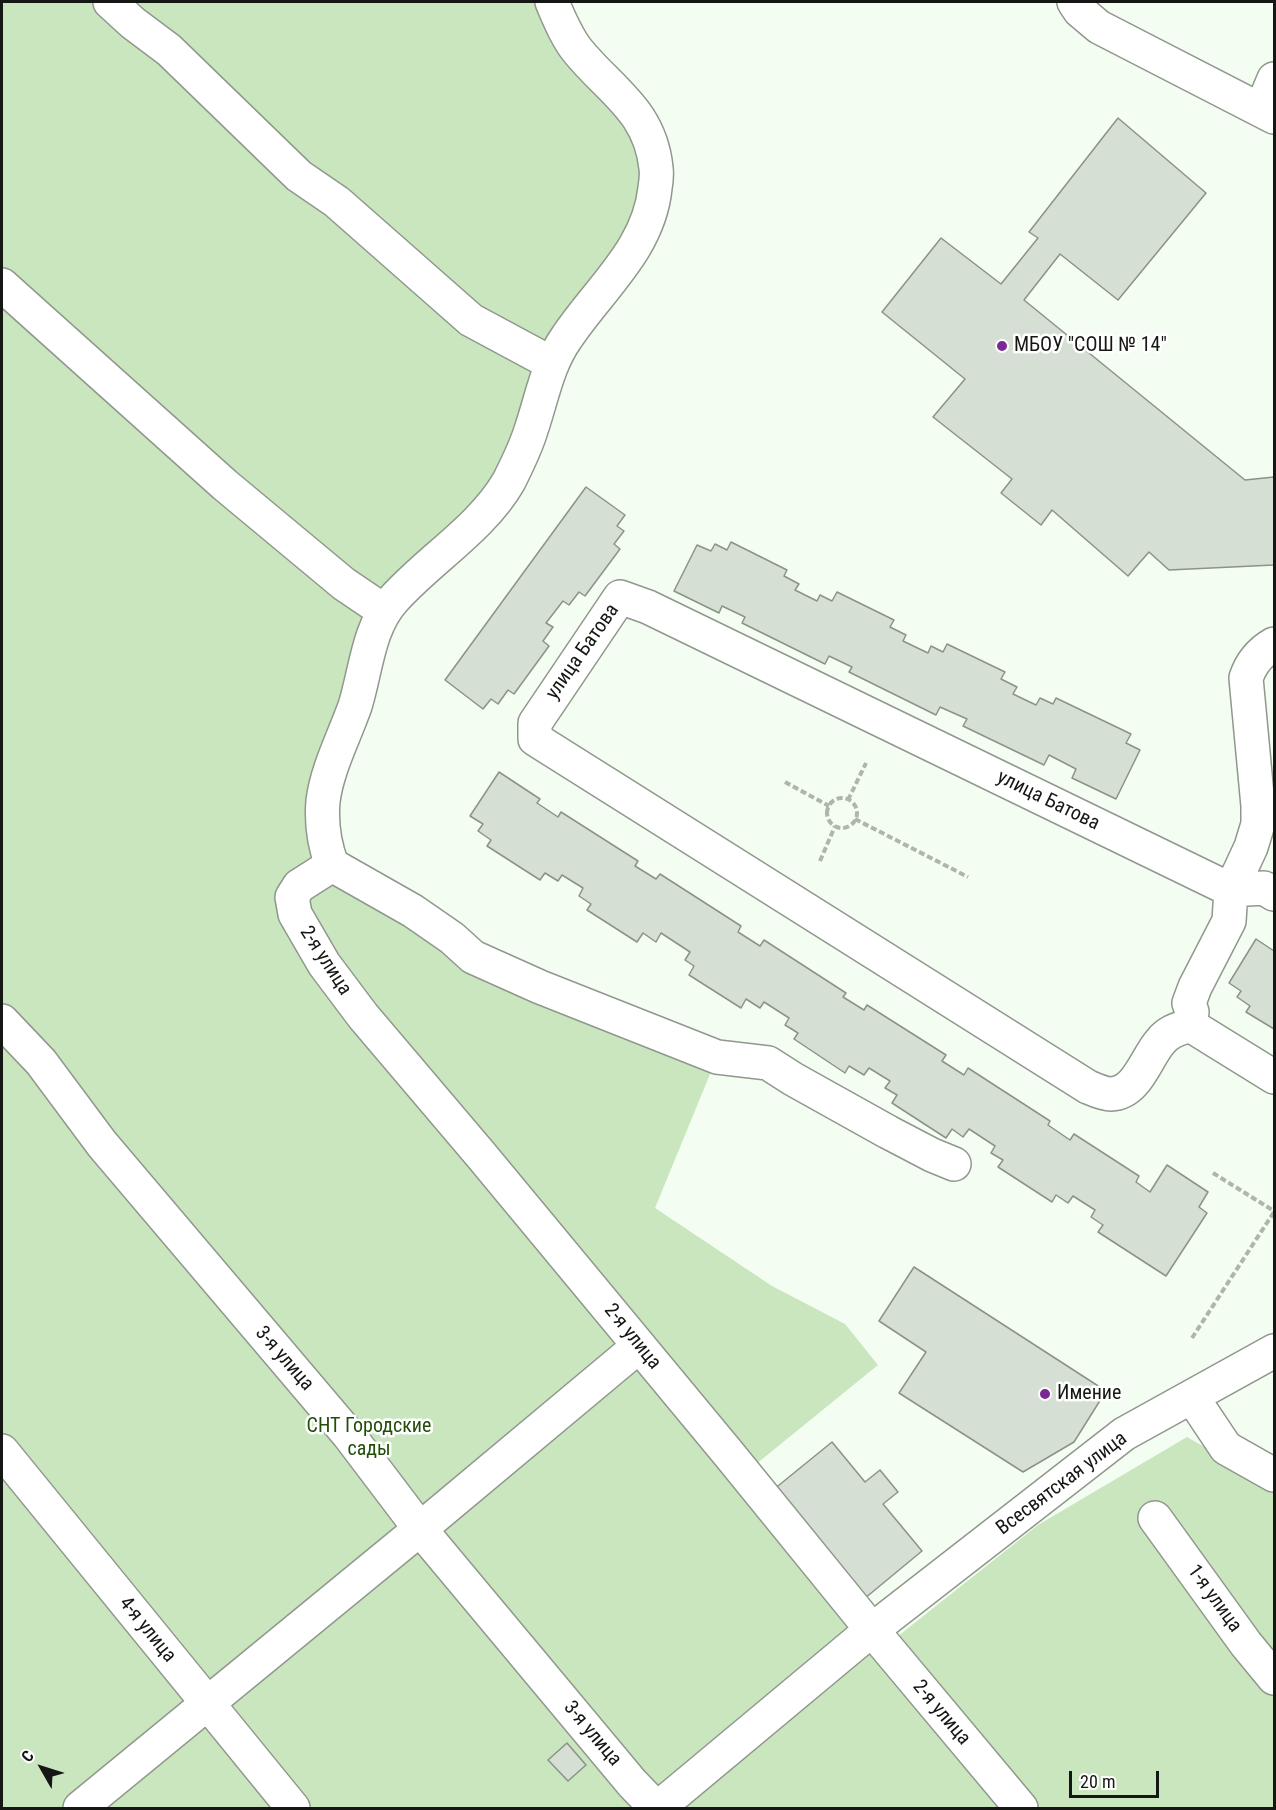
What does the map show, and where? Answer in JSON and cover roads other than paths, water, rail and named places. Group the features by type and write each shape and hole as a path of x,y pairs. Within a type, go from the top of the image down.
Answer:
{"street":[{"path":"110,2 169,50 299,176 337,202 471,320 551,363"},
{"path":"552,2 577,49 626,100 648,133 657,170 653,205 630,257 567,337 551,363 531,432 509,481 490,507 405,587 384,611 373,638 356,704 327,781 322,821 325,846 332,865 413,911 452,938 473,957 540,987 717,1057 768,1063 888,1132 954,1164"},
{"path":"1074,2 1080,11 1099,27 1268,114 1275,79"},
{"path":"2,285 225,484 344,584 384,611"},
{"name":"улица Батова","path":"1190,1025 1173,1030 1161,1041 1141,1073 1124,1091 1110,1094 1088,1088 536,739 535,723 620,597 648,607 1231,890"},
{"path":"1275,645 1258,656 1250,666 1246,678 1258,824 1251,847 1231,890 1229,921 1189,1003 1192,1012 1190,1025 1275,1077"},
{"name":"2-я улица","path":"332,865 299,886 292,897 295,914 324,964 363,1016 639,1346 867,1634 1021,1809"},
{"path":"1231,890 1264,888 1275,894"},
{"name":"3-я улица","path":"2,1021 41,1062 102,1144 348,1434 420,1529 632,1783 657,1809"},
{"path":"80,1809 639,1346"},
{"name":"Всесвятская улица","path":"657,1809 867,1634 1124,1434 1275,1352"},
{"path":"1192,1397 1226,1448 1275,1476"},
{"name":"4-я улица","path":"2,1451 293,1809"},
{"name":"1-я улица","path":"1155,1518 1246,1644 1275,1678"}],"place":[{"name":"МБОУ \"СОШ № 14\"","path":"1002,346"},
{"name":"Имение","path":"1045,1394"}],"park label":[{"name":"СНТ Городские сады","path":"369,1438"}]}
